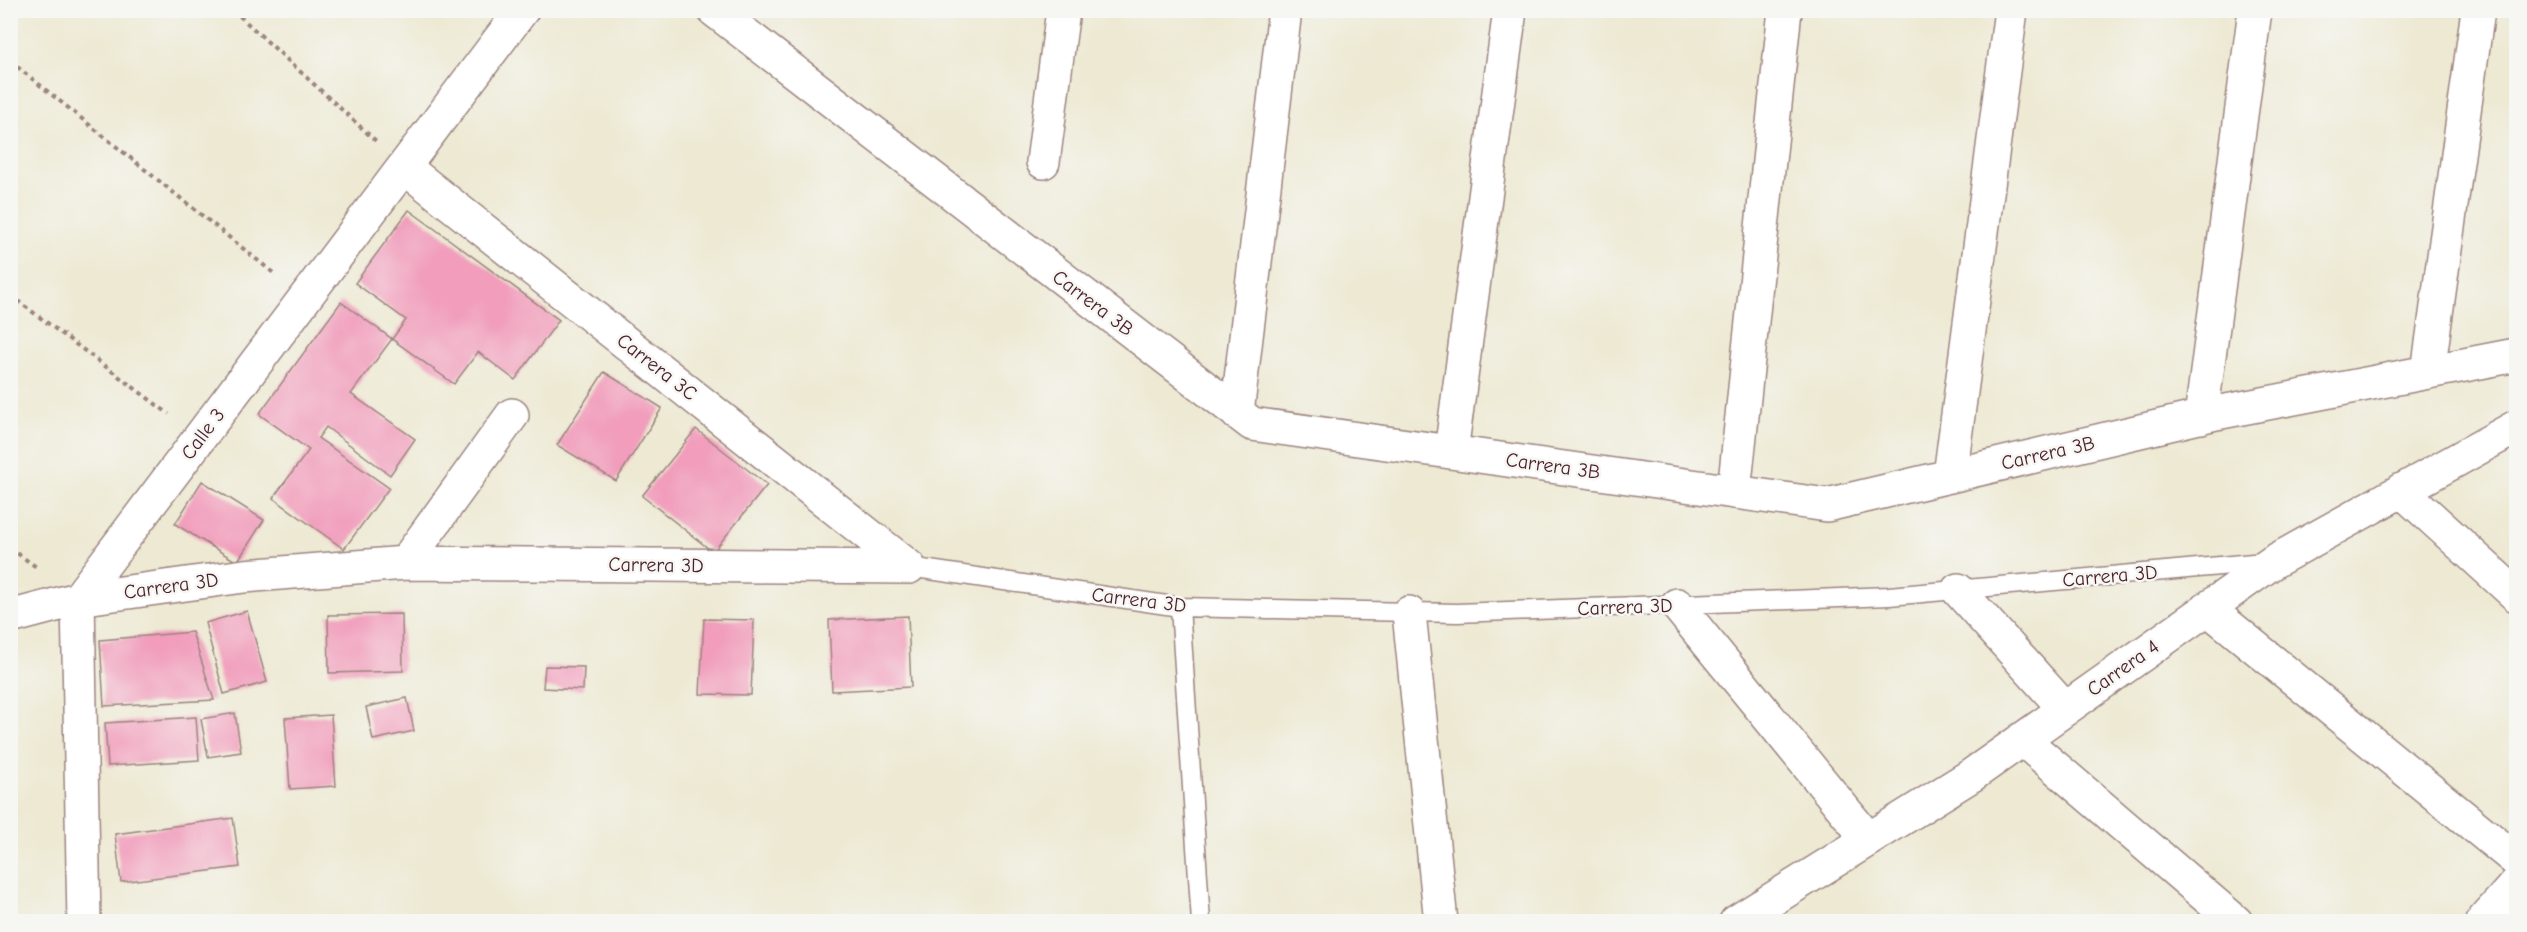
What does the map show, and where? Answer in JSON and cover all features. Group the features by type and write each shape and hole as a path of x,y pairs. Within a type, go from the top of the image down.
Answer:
{"street":[{"name":"Calle 3","path":"78,599 522,10"},
{"name":"Carrera 3B","path":"714,10 1252,424 1827,504 2201,417 2517,356"},
{"path":"1043,162 1063,10"},
{"path":"1237,413 1285,10"},
{"path":"1451,452 1510,10"},
{"path":"1734,492 1785,10"},
{"path":"1950,476 2011,10"},
{"path":"2201,417 2255,10"},
{"path":"2428,372 2478,10"},
{"name":"Carrera 3C","path":"404,167 909,567"},
{"path":"405,562 512,415"},
{"name":"Carrera 4","path":"1736,921 1972,775 2273,562 2517,426"},
{"path":"2401,490 2517,595"},
{"name":"Carrera 3D","path":"10,617 78,599 244,576 405,562 909,567"},
{"path":"1958,590 2065,709"},
{"path":"78,599 84,921"},
{"path":"1677,605 1868,839"},
{"path":"2207,608 2517,861"},
{"path":"1409,613 1441,921"},
{"path":"2022,739 2236,921"},
{"path":"2482,921 2517,884"}],"lane":[{"name":"Carrera 3D","path":"909,567 1180,607 1409,613 1889,596 2273,562"},
{"path":"1180,607 1201,921"}],"path":[{"path":"233,10 404,167"},
{"path":"10,61 304,298"},
{"path":"10,296 200,438"}],"building":[{"path":"409,210 559,320 515,380 478,352 454,384 392,339 406,320 355,283"},
{"path":"341,302 392,339 351,394 415,439 390,475 326,427 318,438 389,488 344,549 273,498 309,450 259,414"},
{"path":"604,372 662,408 616,481 557,445"},
{"path":"696,429 767,485 713,552 642,496"},
{"path":"202,481 264,520 237,562 175,524"},
{"path":"247,611 267,682 224,694 205,623"},
{"path":"402,614 403,671 329,673 328,615"},
{"path":"908,616 911,687 832,691 829,620"},
{"path":"704,619 754,620 751,695 700,694"},
{"path":"192,632 214,700 104,706 100,640"},
{"path":"545,666 584,667 583,690 543,688"},
{"path":"407,698 414,731 373,740 366,707"},
{"path":"235,713 241,752 208,757 201,719"},
{"path":"331,715 336,786 290,789 285,718"},
{"path":"196,717 199,760 108,766 105,723"},
{"path":"233,818 240,867 121,882 115,834"}]}
